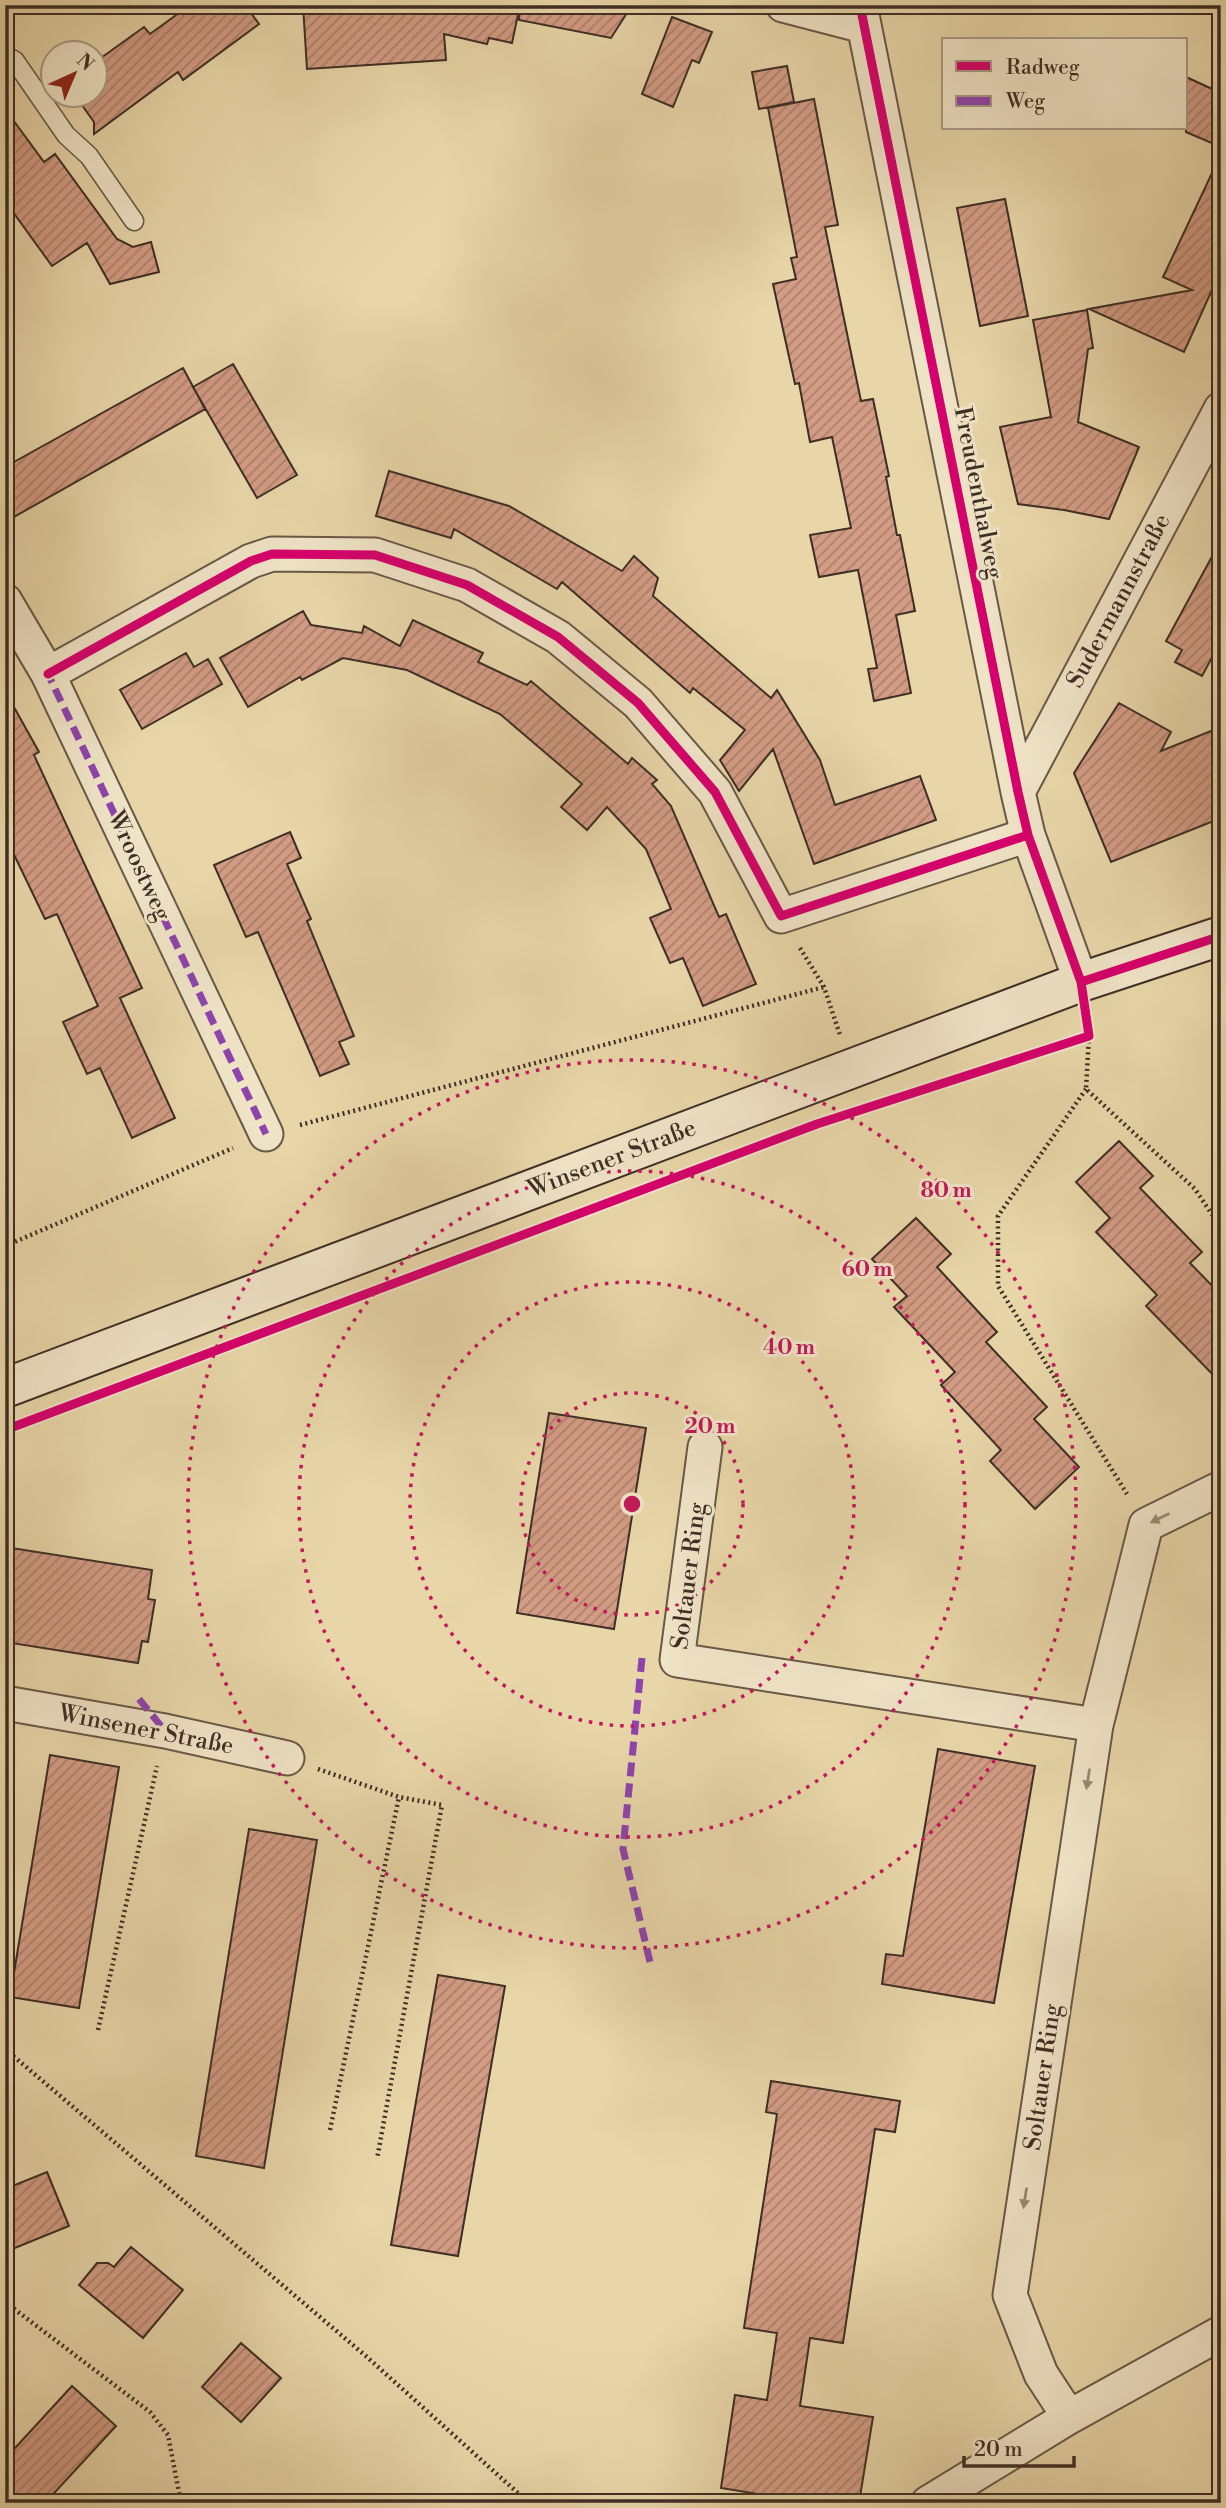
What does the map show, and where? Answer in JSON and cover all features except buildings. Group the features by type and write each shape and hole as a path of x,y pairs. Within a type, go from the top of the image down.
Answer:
{"main road":[{"name":"Winsener Straße","path":"5,1388 1081,982 1221,936"}],"street":[{"path":"783,5 862,16"},
{"name":"Freudenthalweg","path":"862,16 1018,792 1028,835 1081,982"},
{"name":"Sudermannstraße","path":"1018,792 1221,409"},
{"path":"48,674 251,561 272,554 375,555 467,585 558,637 638,703 715,792 781,916 1028,835"},
{"name":"Wroostweg","path":"5,601 48,674 266,1134"},
{"name":"Soltauer Ring","path":"705,1447 677,1660 1096,1725"},
{"path":"1146,1525 1221,1488"},
{"name":"Soltauer Ring","path":"1069,2417 1041,2374 1010,2295 1096,1725 1146,1525"},
{"name":"Winsener Straße","path":"5,1703 165,1731 287,1758"},
{"path":"928,2503 1069,2417 1221,2333"}],"lane":[{"path":"5,55 15,61 66,135 89,156 134,221"}],"path":[{"path":"781,916 824,987 852,1069"},
{"path":"5,1246 266,1134 824,987"},
{"path":"1089,1036 1086,1089 998,1216 998,1286 1146,1525"},
{"path":"1086,1089 1195,1189 1221,1228"},
{"path":"99,2030 165,1731"},
{"path":"287,1758 399,1797 442,1805 377,2159"},
{"path":"330,2130 399,1797"},
{"path":"5,2049 368,2357 529,2503"},
{"path":"5,2302 150,2412 168,2435 181,2503"}],"marked path":[{"path":"52,672 48,674 266,1134"},
{"path":"642,1658 623,1849 650,1962"},
{"path":"139,1699 165,1731"}],"cycle path":[{"path":"5,1430 817,1124 1089,1036 1081,982 1028,835 1018,792 860,5"},
{"path":"48,674 251,561 272,554 375,555 467,585 558,637 638,703 715,792 781,916 1028,835"},
{"path":"1081,982 1221,936"}]}
